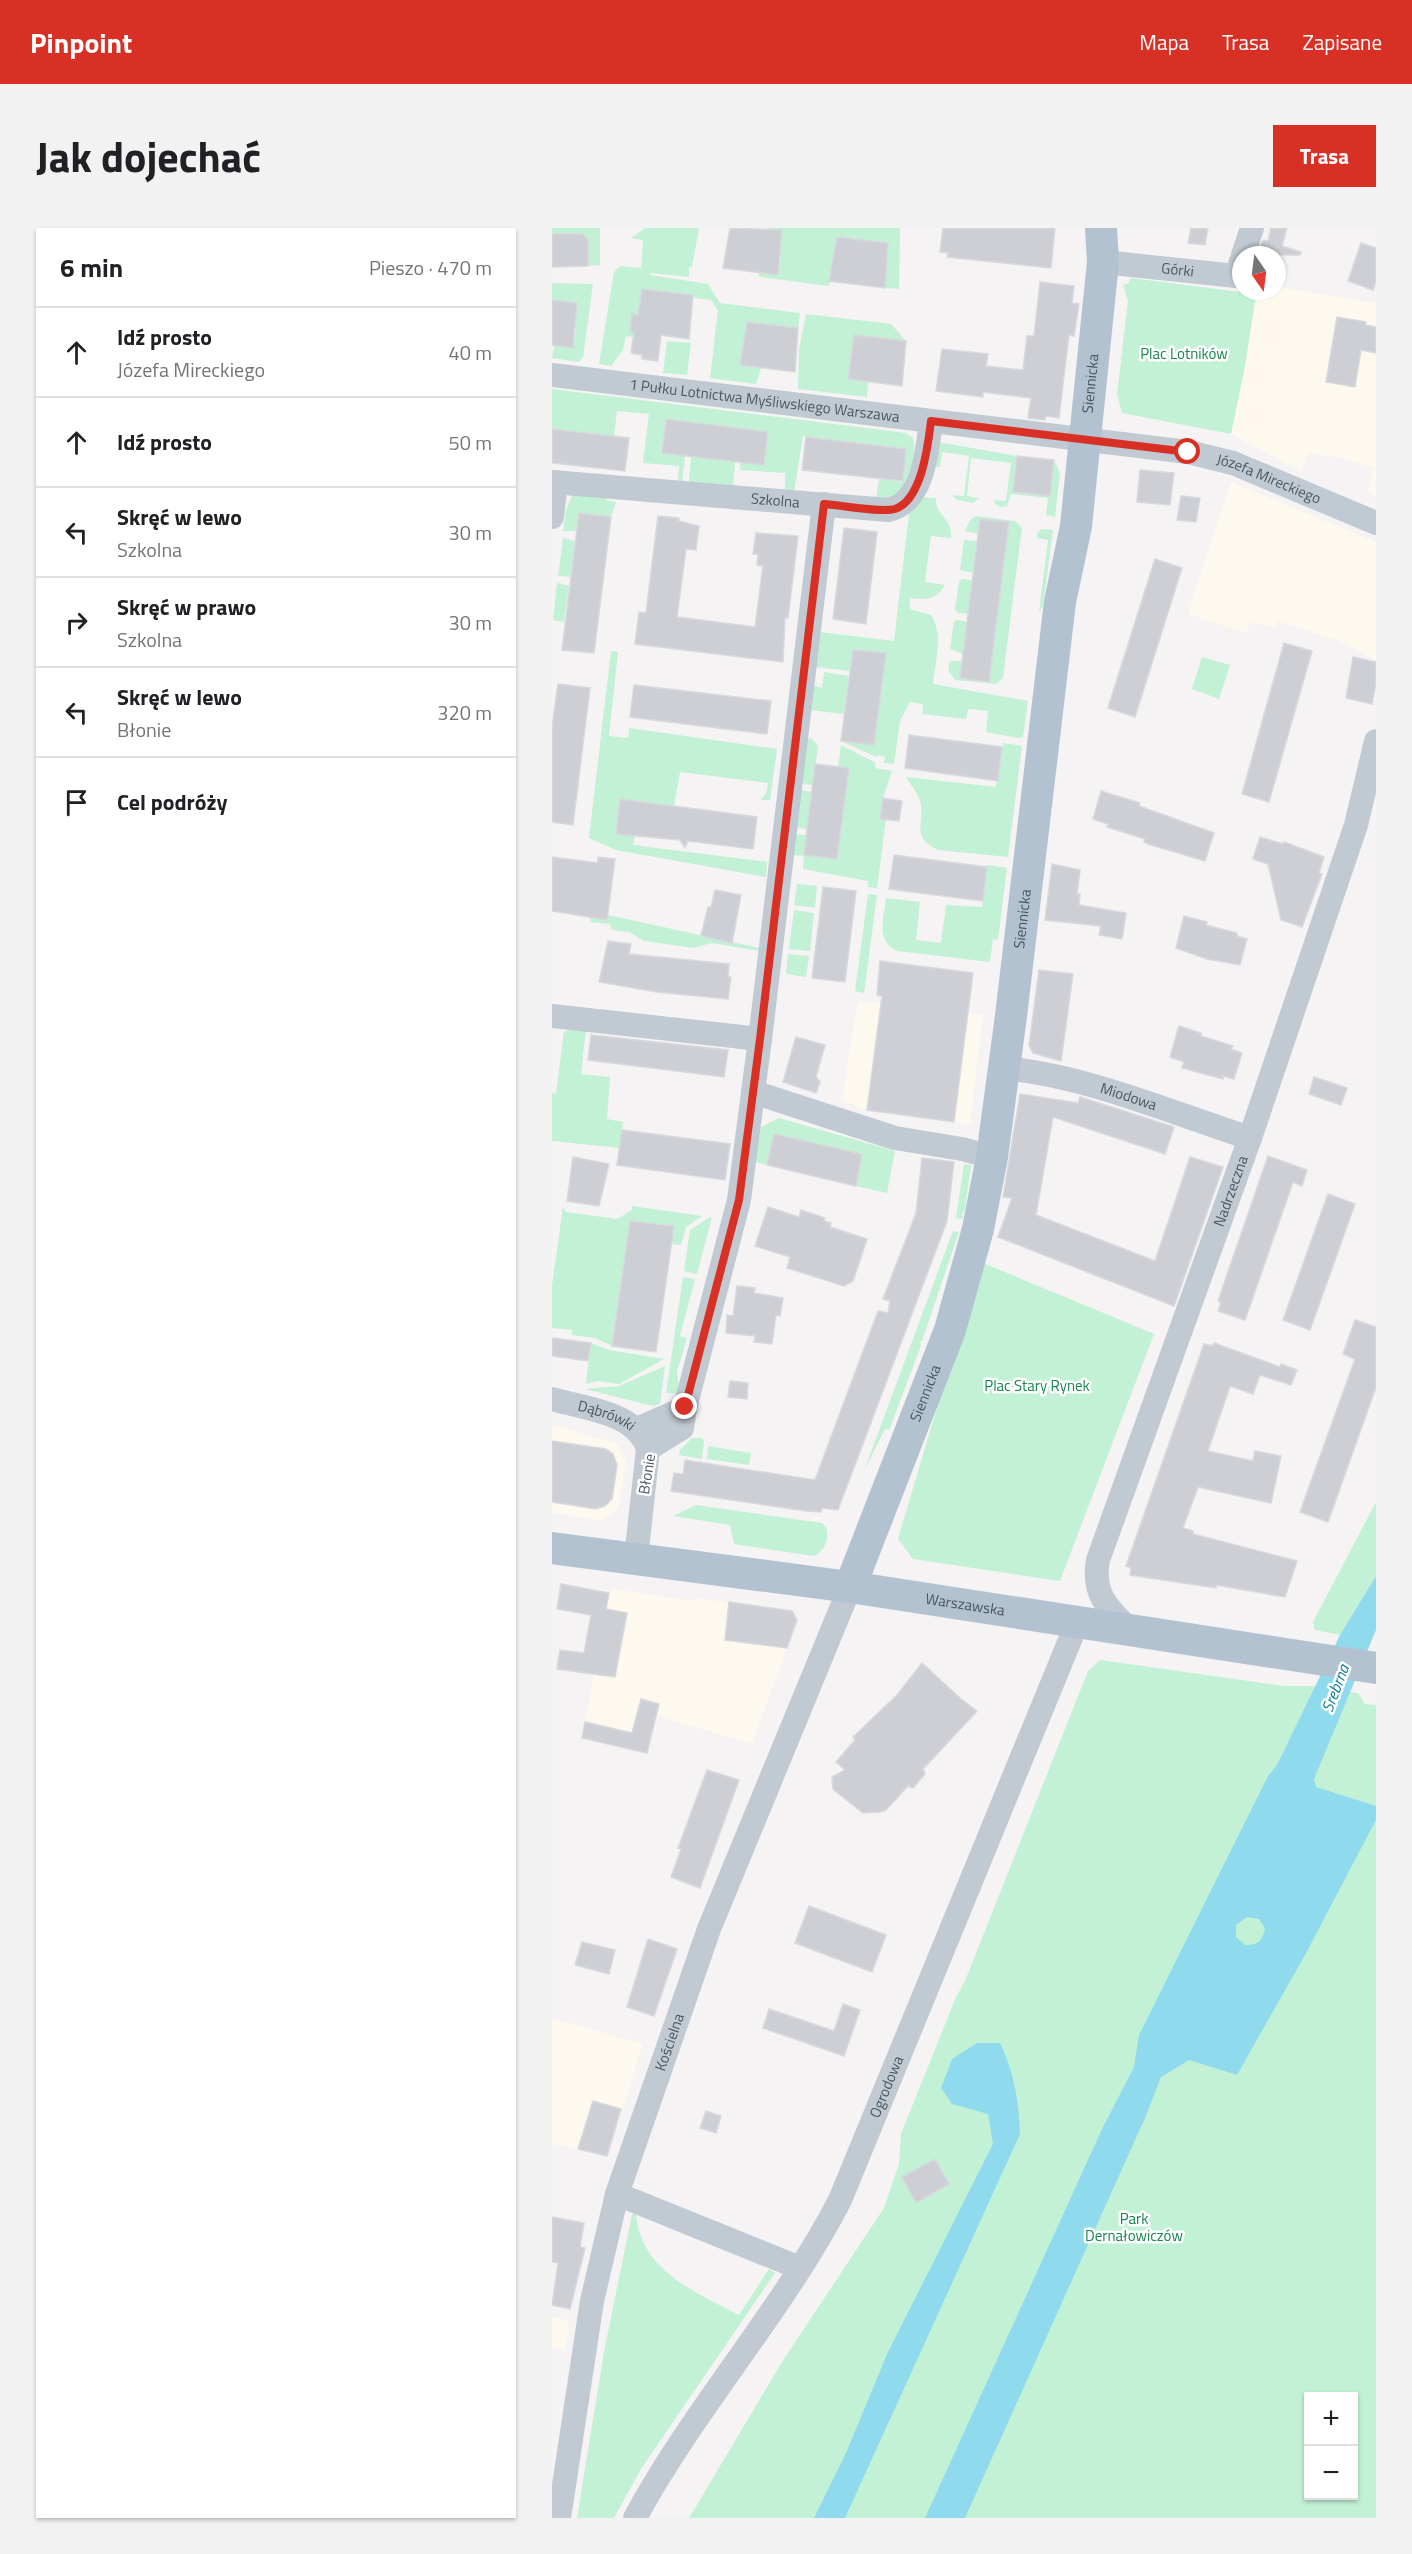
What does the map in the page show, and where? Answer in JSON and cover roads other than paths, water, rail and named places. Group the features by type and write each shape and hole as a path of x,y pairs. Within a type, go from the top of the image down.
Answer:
{"main road":[{"name":"Siennicka","path":"850,1587 950,1330 978,1229 992,1157 1060,602 1076,526 1103,262 1101,228"},
{"name":"Warszawska","path":"552,1548 850,1587 1376,1668"}],"street":[{"path":"1246,246 1252,228"},
{"name":"Górki","path":"1103,262 1232,276"},
{"name":"1 Pułku Lotnictwa Myśliwskiego Warszawa","path":"552,375 1085,440"},
{"name":"Szkolna","path":"552,517 554,482 888,510 905,503 918,485 931,421"},
{"name":"Józefa Mireckiego","path":"1085,440 1209,456 1244,468 1376,523"},
{"name":"Błonie","path":"636,1558 643,1439 682,1428 685,1407 739,1200 824,504"},
{"name":"Nadrzeczna","path":"1129,1629 1103,1602 1097,1582 1098,1560 1250,1138 1356,825 1376,741"},
{"path":"552,1016 760,1039"},
{"name":"Miodowa","path":"1003,1068 1027,1070 1083,1082 1250,1138"},
{"path":"753,1092 895,1138 962,1149 992,1157"},
{"name":"Dąbrówki","path":"552,1399 624,1420 643,1439"},
{"name":"Kościelna","path":"559,2518 592,2301 617,2193 709,1929 850,1587"},
{"name":"Ogrodowa","path":"635,2518 672,2455 800,2268 825,2229 840,2199 1077,1623"},
{"path":"617,2193 800,2268"}],"water":[{"name":"Srebrna","path":"1376,1576 1376,1630 1314,1779 1316,1787 1376,1806 1376,1820 1305,1955 1237,2075 1189,2060 1161,2077 1145,2118 965,2518 925,2518 1102,2129 1134,2067 1139,2035 1268,1776 1277,1765 1340,1635","holes":["1247,1917 1259,1919 1265,1928 1263,1936 1257,1943 1245,1945 1236,1937 1236,1925"]},
{"path":"977,2043 1000,2043 1015,2087 1020,2134 845,2518 814,2518 846,2453 888,2352 993,2144 988,2114 952,2104 941,2088 952,2059"}],"park label":[{"name":"Plac Lotników","path":"1184,354"},
{"name":"Plac Stary Rynek","path":"1037,1386"},
{"name":"Park Dernałowiczów","path":"1134,2228"}]}
